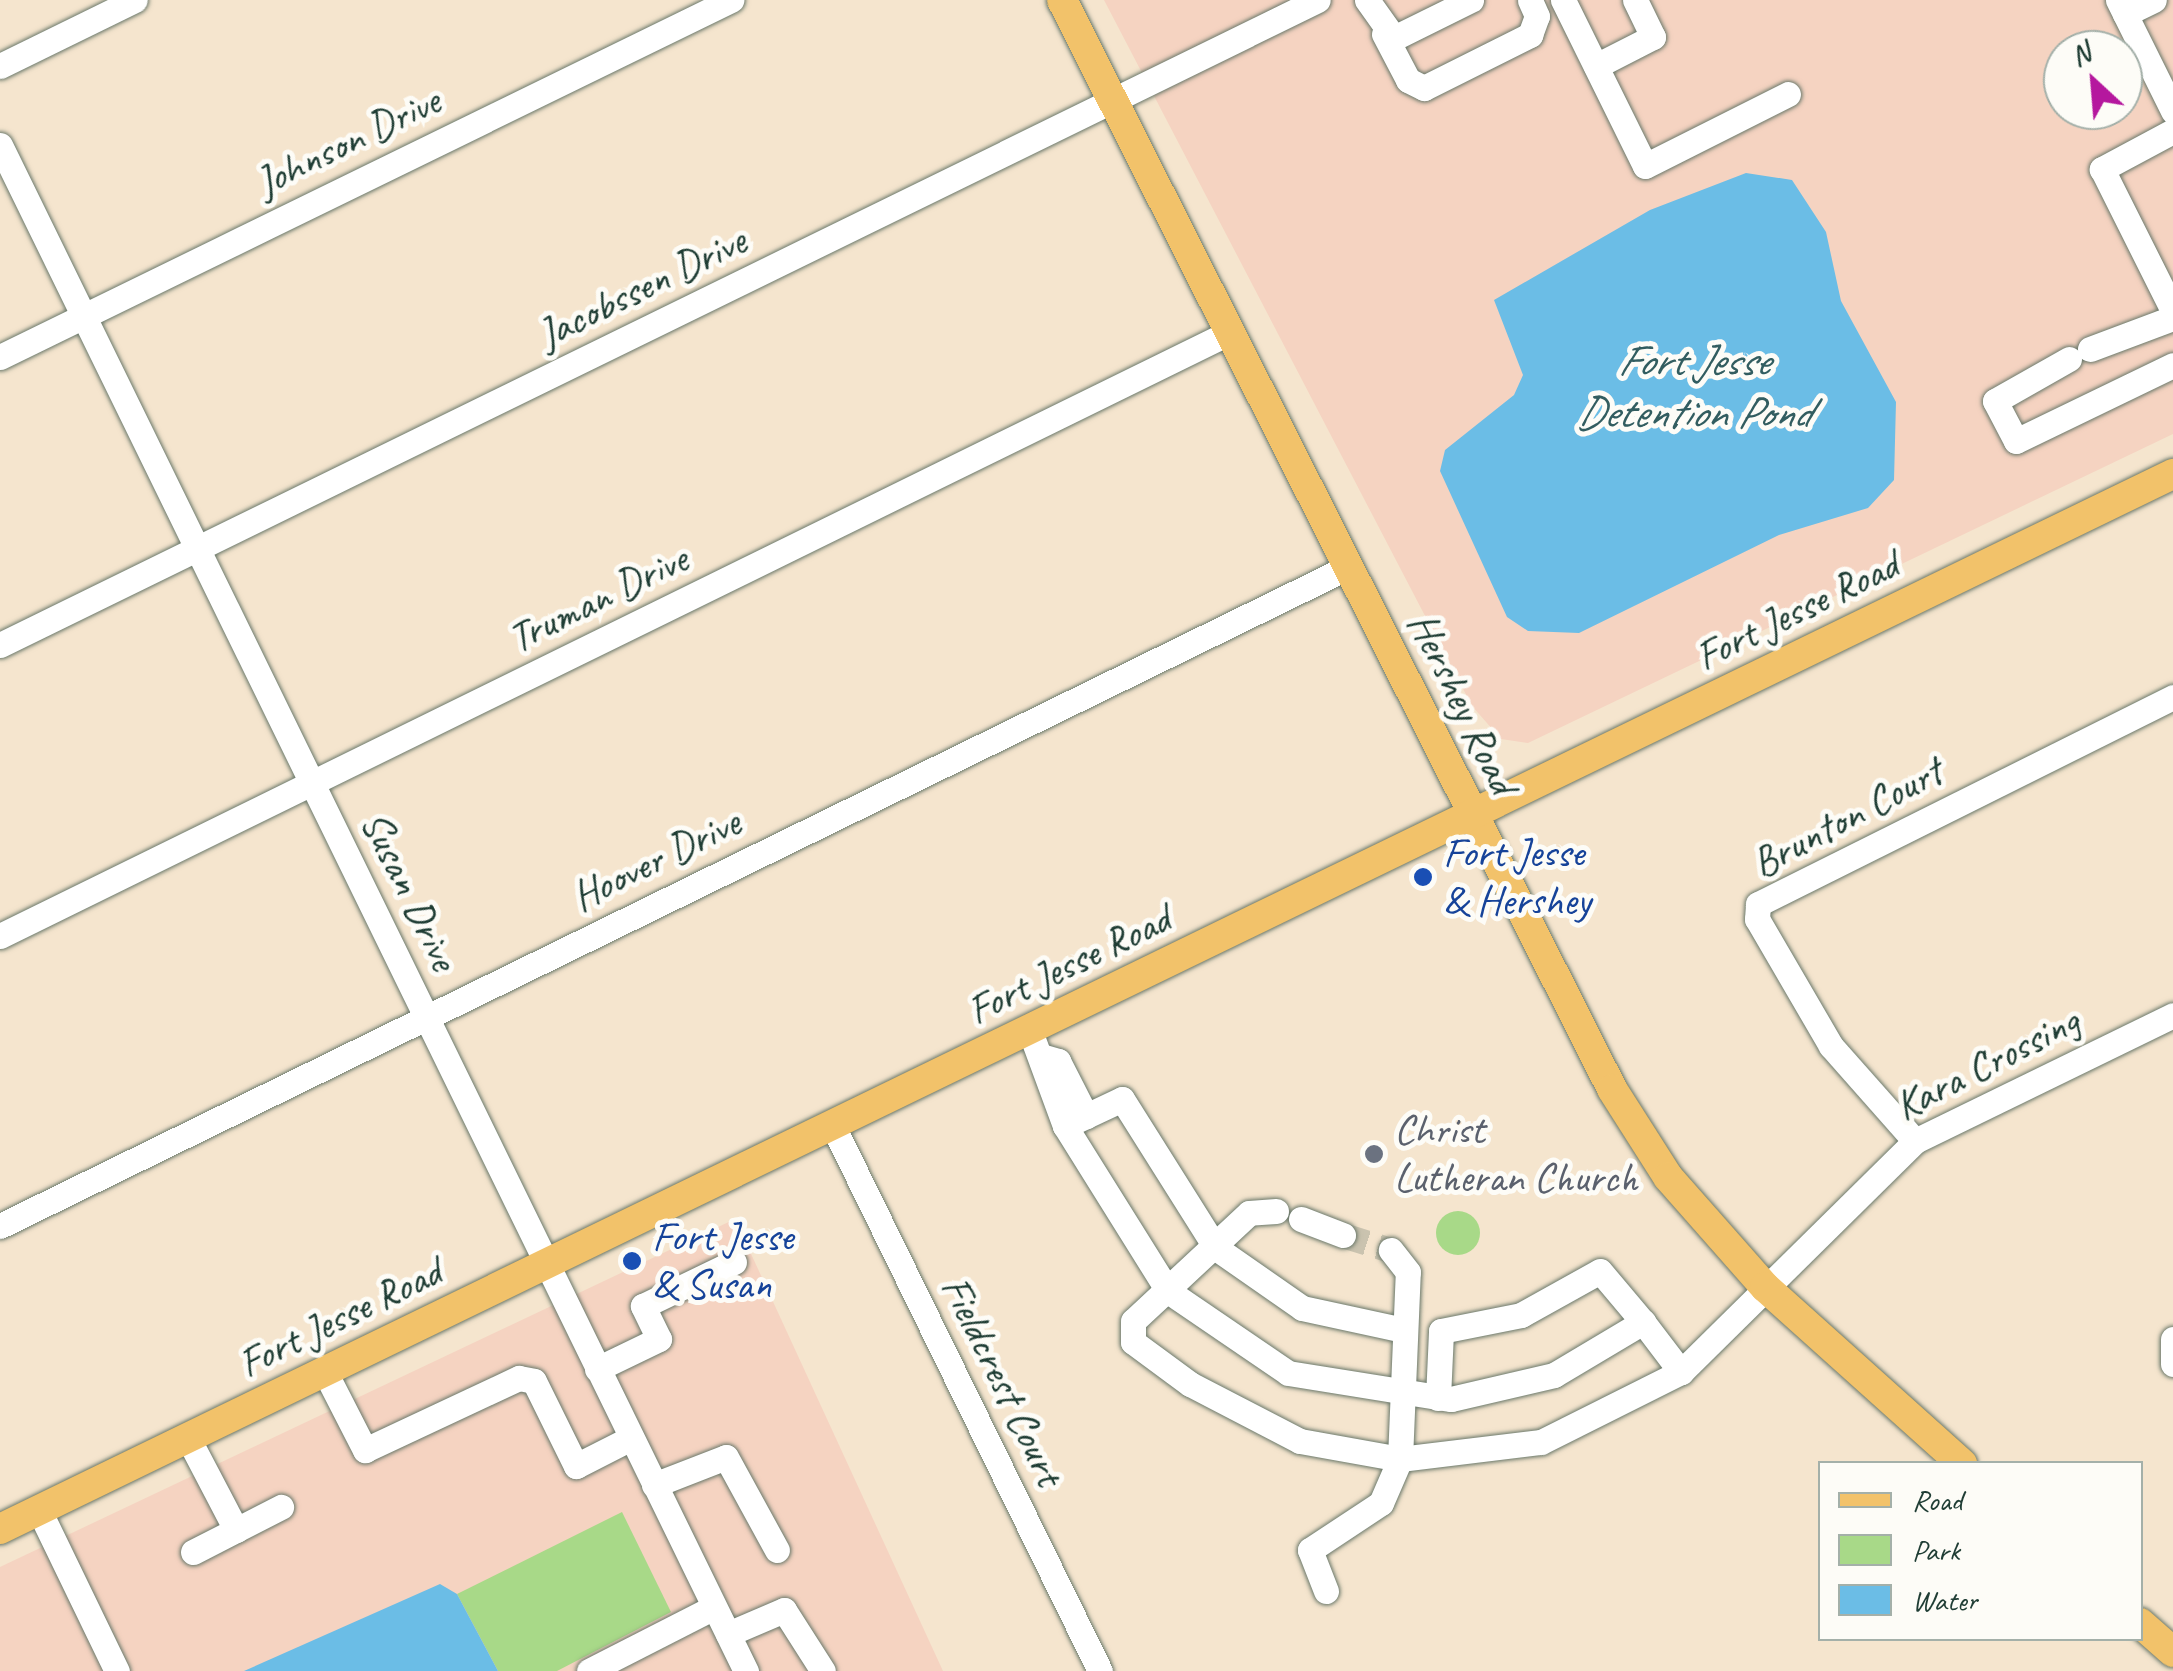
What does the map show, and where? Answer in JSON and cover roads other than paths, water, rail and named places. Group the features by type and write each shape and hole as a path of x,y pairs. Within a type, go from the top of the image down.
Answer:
{"main road":[{"name":"Hershey Road","path":"1062,0 1472,819 1612,1089 1668,1177 1765,1287 1959,1461"},
{"name":"Fort Jesse Road","path":"0,1529 833,1126 1036,1044 1472,819 2173,474"},
{"path":"2143,1626 2173,1652"}],"street":[{"path":"0,66 136,0"},
{"name":"Johnson Drive","path":"0,356 732,0"},
{"name":"Jacobssen Drive","path":"0,644 1114,100 1268,11 1318,0"},
{"path":"1368,0 1408,80 1424,88 1530,34 1530,0"},
{"path":"1384,34 1471,0"},
{"path":"1564,0 1645,166 1788,94"},
{"path":"1596,66 1652,37 1635,0"},
{"path":"2154,0 2121,7 2173,111"},
{"path":"2173,131 2102,169 2172,314 2079,354 1995,401 2016,441 2173,365"},
{"name":"Susan Drive","path":"0,145 746,1671"},
{"name":"Truman Drive","path":"0,936 1230,332"},
{"name":"Hoover Drive","path":"0,1226 1348,567"},
{"name":"Brunton Court","path":"1914,1141 1831,1046 1768,940 1758,904 2173,697"},
{"name":"Kara Crossing","path":"1168,1291 1132,1321 1134,1342 1190,1384 1300,1441 1400,1459 1541,1442 1681,1372 1914,1141 2173,1014"},
{"path":"1036,1044 1038,1072 1076,1121 1168,1291 1288,1373 1400,1395 1438,1398 1554,1375 1643,1322"},
{"path":"1076,1121 1122,1099 1216,1248 1302,1308 1404,1330"},
{"name":"Fieldcrest Court","path":"833,1126 1100,1671"},
{"path":"1168,1291 1249,1214 1289,1215 1344,1235"},
{"path":"1326,1591 1310,1550 1382,1503 1400,1459 1408,1272 1391,1250"},
{"path":"597,1369 658,1338 642,1306 734,1262"},
{"path":"1438,1398 1442,1331 1521,1315 1600,1271 1681,1372"},
{"path":"2173,1339 2173,1364"},
{"path":"325,1372 365,1450 519,1378 534,1381 576,1466 631,1438"},
{"path":"188,1438 236,1530"},
{"path":"654,1485 726,1457 776,1550"},
{"path":"193,1552 281,1508"},
{"path":"39,1510 117,1671"},
{"path":"588,1671 714,1607"},
{"path":"728,1634 784,1610 824,1671"}],"water":[{"name":"Fort Jesse Detention Pond","path":"1746,173 1792,180 1826,232 1841,301 1896,402 1894,480 1868,508 1779,535 1579,633 1528,631 1507,617 1440,471 1445,450 1514,395 1523,375 1494,300 1650,210"},
{"path":"440,1584 457,1594 498,1671 244,1671"}],"tunnel":[{"path":"1343,1235 1391,1250"}],"place":[{"name":"Fort Jesse & Hershey","path":"1423,877"},
{"name":"Christ Lutheran Church","path":"1374,1154"},
{"name":"Fort Jesse & Susan","path":"632,1261"}]}
